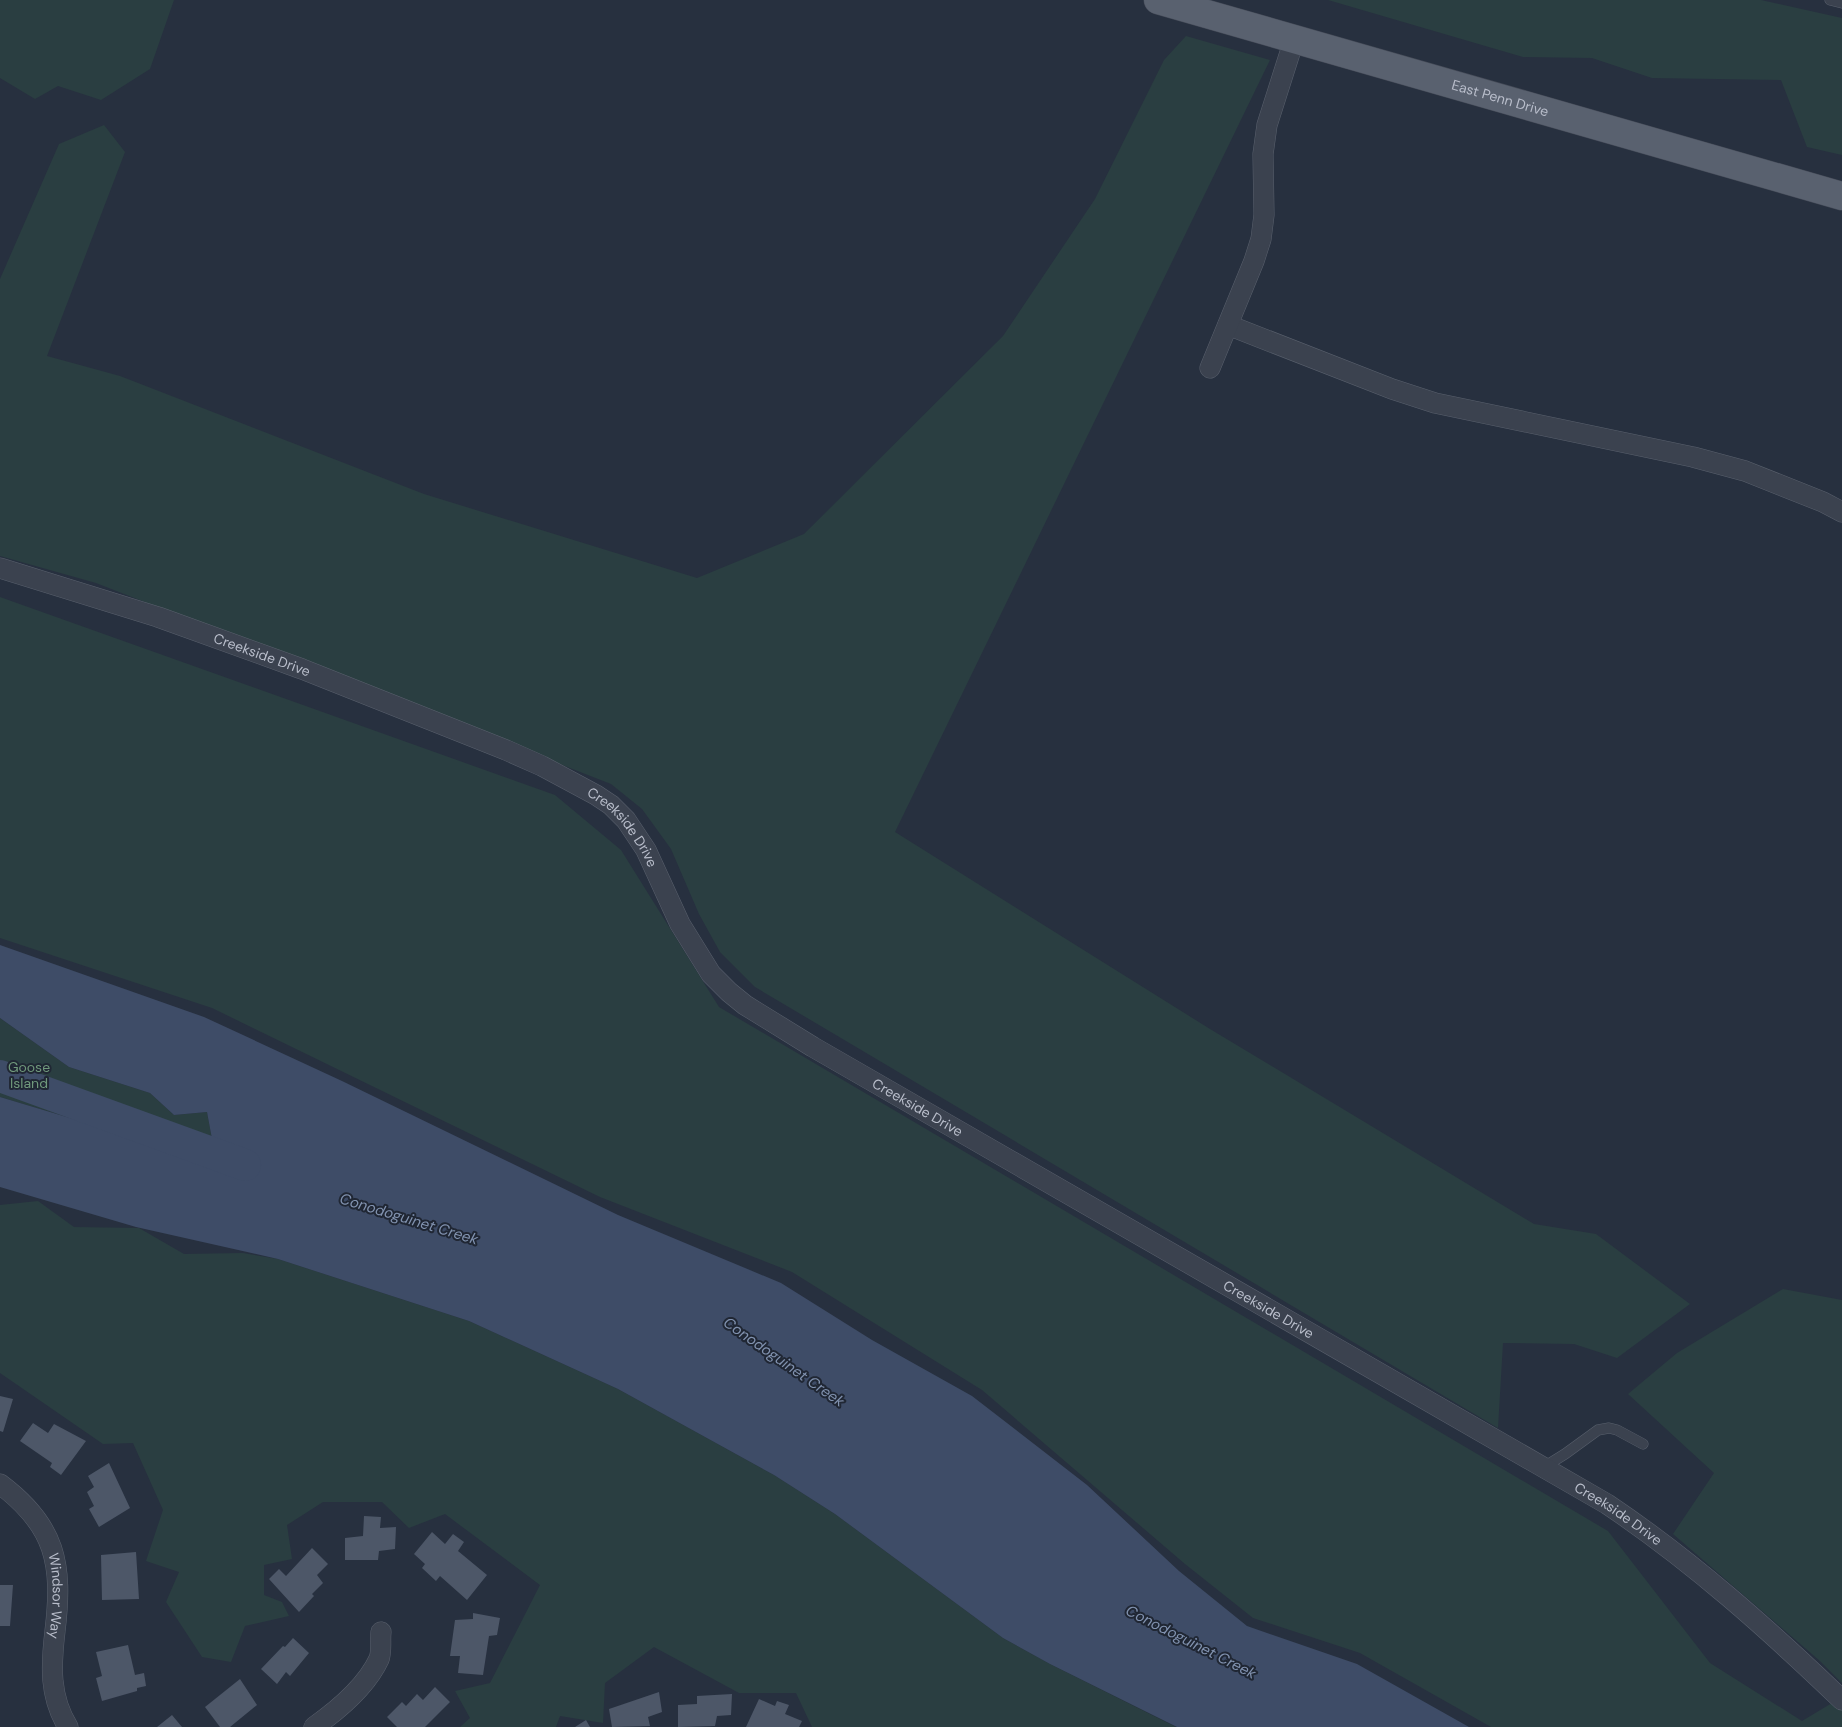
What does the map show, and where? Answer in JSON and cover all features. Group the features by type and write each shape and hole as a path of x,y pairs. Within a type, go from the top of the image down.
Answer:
{"main road":[{"name":"East Penn Drive","path":"1158,0 1842,196"}],"street":[{"path":"1210,368 1254,261 1261,239 1264,216 1263,154 1266,125 1294,40"},
{"path":"1228,325 1418,398 1692,457 1745,471 1823,502 1842,512"},
{"name":"Creekside Drive","path":"0,568 158,617 302,669 506,750 542,766 596,795 611,805 626,820 646,850 684,931 711,974 745,1005 830,1057 1544,1467 1631,1520 1687,1562 1752,1617 1842,1700"},
{"name":"Windsor Way","path":"0,1484 27,1506 43,1528 52,1548 57,1568 58,1589 52,1649 52,1677 56,1700 68,1727"},
{"path":"314,1727 327,1718 364,1683 380,1658 381,1632"}],"lane":[{"path":"1830,0 1842,3"},
{"path":"1544,1467 1598,1430 1609,1428 1617,1430 1643,1444"}],"green space":[{"path":"0,0 174,0 150,69 101,100 58,86 35,99 0,78"},
{"path":"1328,0 1761,0 1842,18 1842,155 1807,147 1781,80 1652,78 1592,58 1523,57"},
{"path":"1186,36 1270,60 895,832 1210,1029 1534,1224 1596,1234 1690,1304 1617,1358 1574,1344 1503,1343 1498,1428 755,987 720,952 699,914 671,849 642,809 611,784 96,583 0,556 0,279 59,144 104,125 125,152 47,356 120,376 424,494 697,578 804,534 1003,336 1095,199 1164,60"},
{"path":"0,597 555,795 621,850 719,1007 1608,1531 1710,1663 1802,1721 1842,1697 1842,1727 1491,1727 1360,1653 1253,1618 1185,1564 982,1390 792,1272 600,1197 212,1008 0,938"},
{"name":"Goose Island","path":"0,1018 69,1067 150,1093 174,1115 207,1112 212,1139 197,1156 0,1097"},
{"path":"38,1201 74,1227 139,1228 184,1254 243,1253 278,1259 469,1321 618,1389 774,1475 835,1514 1003,1638 1050,1664 1176,1727 812,1727 796,1693 739,1693 654,1647 605,1683 603,1723 560,1716 556,1727 460,1727 470,1718 455,1691 490,1683 540,1585 445,1514 409,1528 382,1502 323,1502 287,1525 292,1559 264,1565 264,1595 282,1602 289,1616 245,1626 231,1662 202,1657 166,1602 179,1572 146,1561 163,1510 133,1443 103,1444 0,1373 0,1205"},
{"path":"1783,1289 1842,1300 1842,1683 1820,1661 1673,1534 1714,1473 1628,1394 1677,1353"}],"water":[{"path":"0,945 204,1017 342,1081 618,1215 781,1283 872,1340 972,1396 1087,1485 1179,1571 1247,1626 1357,1664 1469,1727 1177,1727 1050,1664 1003,1638 835,1514 774,1475 618,1389 469,1321 278,1259 136,1227 0,1187 0,1097 197,1156 212,1139 207,1112 174,1115 150,1093 69,1067 0,1018"}],"building":[{"path":"0,1396 13,1399 3,1432 0,1431"},
{"path":"33,1423 48,1433 54,1424 86,1441 61,1475 50,1467 52,1463 20,1441"},
{"path":"109,1463 130,1508 99,1527 89,1509 94,1506 87,1492 94,1487 88,1476"},
{"path":"364,1516 381,1517 380,1528 396,1527 395,1549 379,1551 378,1560 345,1560 345,1538 363,1536"},
{"path":"432,1532 445,1544 453,1534 464,1542 458,1551 487,1575 467,1600 440,1576 436,1581 422,1568 425,1564 414,1554"},
{"path":"312,1548 328,1564 317,1575 323,1583 299,1612 269,1579 279,1569 286,1576"},
{"path":"136,1552 139,1599 102,1600 101,1555"},
{"path":"0,1585 13,1585 10,1626 0,1626"},
{"path":"473,1613 500,1618 497,1635 489,1636 483,1675 458,1673 460,1656 450,1656 455,1620 473,1619"},
{"path":"293,1638 309,1653 290,1676 286,1672 277,1684 261,1669"},
{"path":"128,1645 135,1675 144,1673 146,1686 137,1688 137,1691 102,1701 96,1678 102,1676 96,1652"},
{"path":"240,1679 257,1705 230,1727 220,1727 205,1707"},
{"path":"435,1687 450,1702 425,1727 397,1727 387,1717 402,1702 406,1706 417,1694 423,1700"},
{"path":"659,1692 662,1712 648,1717 650,1726 612,1727 609,1709"},
{"path":"732,1694 731,1715 717,1716 715,1726 678,1727 678,1705 697,1704 697,1696"},
{"path":"759,1699 775,1706 777,1701 789,1705 785,1714 802,1721 799,1727 746,1727"},
{"path":"172,1715 182,1727 157,1727"},
{"path":"586,1720 590,1727 575,1727"}],"waterway":[{"name":"Conodoguinet Creek","path":"0,1076 245,1165"}]}
